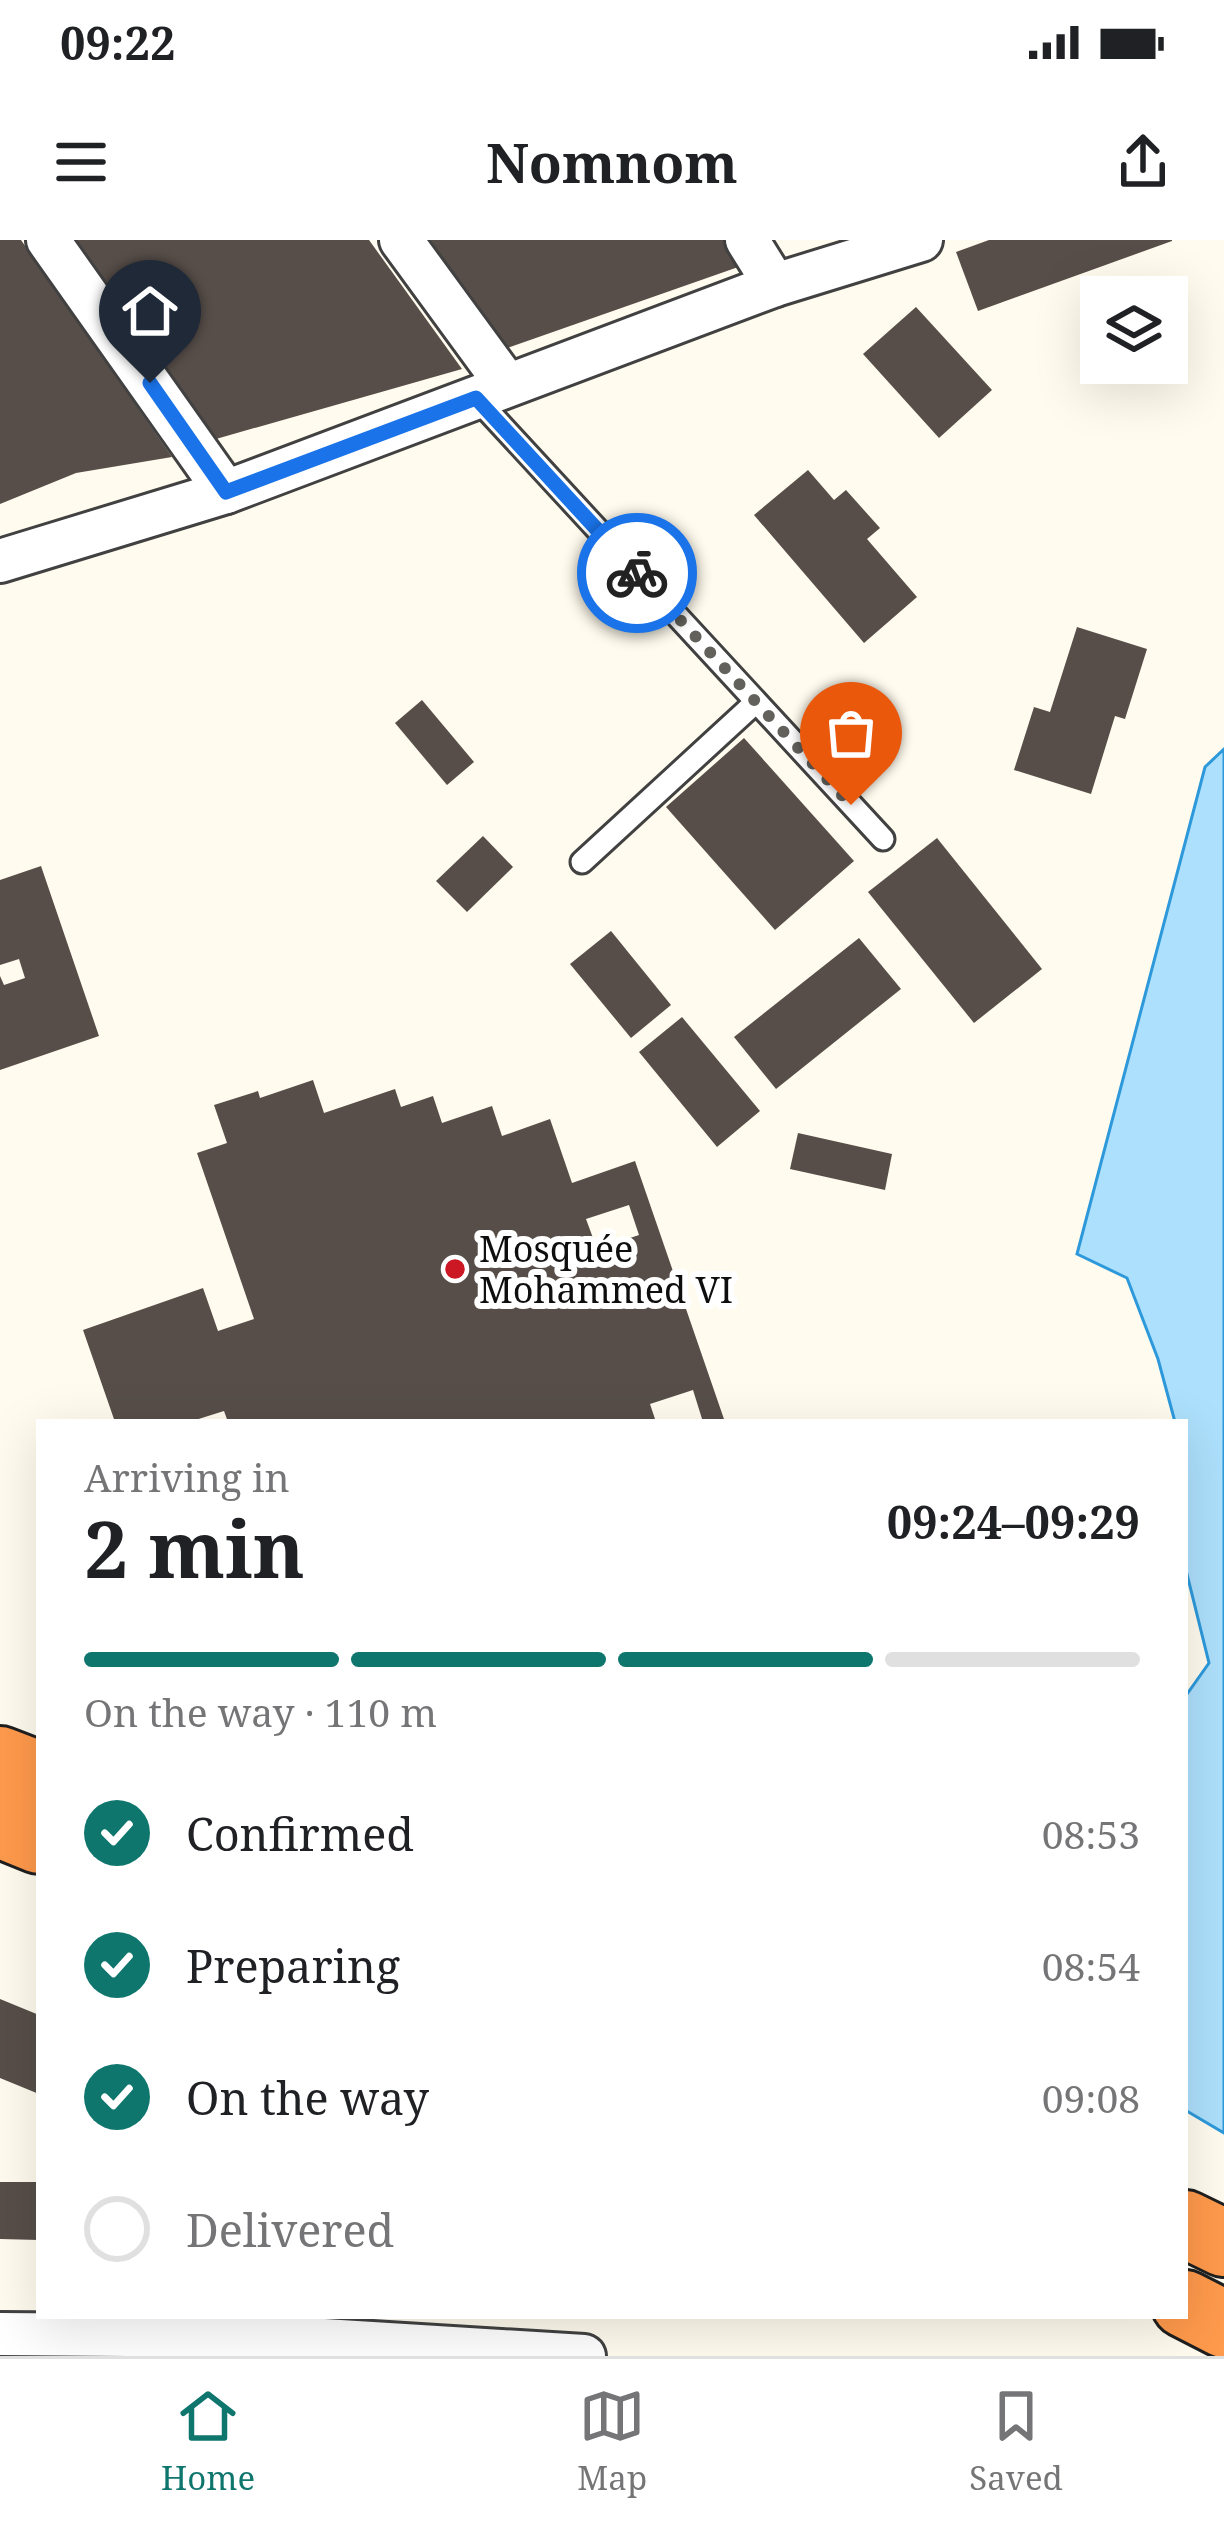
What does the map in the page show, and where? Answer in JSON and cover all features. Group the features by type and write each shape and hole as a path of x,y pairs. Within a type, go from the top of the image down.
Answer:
{"highway":[{"path":"0,1760 36,1774"},
{"path":"0,1824 36,1839"},
{"path":"1188,2225 1224,2243"},
{"path":"1188,2306 1224,2324"}],"street":[{"path":"48,240 226,492"},
{"path":"401,240 492,391"},
{"path":"747,240 776,285"},
{"path":"0,561 226,492 776,285 921,240"},
{"path":"0,2334 259,2336 584,2356"}],"lane":[{"path":"492,391 756,702 883,839"},
{"path":"582,862 756,702"}],"water":[{"path":"1224,749 1224,2133 1188,2112 1188,1693 1209,1663 1188,1578 1188,1419 1174,1419 1158,1359 1127,1278 1077,1254 1205,767"}],"building":[{"path":"0,240 21,240 172,457 76,473 0,504"},
{"path":"67,240 369,240 462,369 209,441"},
{"path":"430,240 726,240 744,265 507,348"},
{"path":"989,240 1172,241 978,311 956,252"},
{"path":"916,307 992,390 939,438 863,354"},
{"path":"808,470 834,500 846,490 880,528 867,539 917,597 864,643 754,515"},
{"path":"1077,627 1147,649 1125,719 1115,716 1091,794 1014,770 1034,707 1050,712"},
{"path":"422,700 474,762 447,785 395,723"},
{"path":"744,738 854,861 775,930 666,807"},
{"path":"483,836 513,867 467,912 436,881"},
{"path":"937,838 1042,969 974,1023 868,892"},
{"path":"41,866 99,1036 0,1070 0,976 4,985 25,978 19,959 0,965 0,880"},
{"path":"611,931 671,1005 631,1038 570,964"},
{"path":"859,938 901,989 776,1089 734,1037"},
{"path":"682,1017 760,1111 717,1147 639,1052"},
{"name":"Mosquée Mohammed VI","path":"313,1080 324,1113 395,1089 401,1107 433,1096 442,1123 492,1106 502,1136 550,1119 572,1183 635,1161 724,1419 702,1419 693,1390 650,1404 655,1419 227,1419 224,1411 199,1419 114,1419 83,1330 203,1288 218,1331 254,1319 197,1153 227,1143 214,1105 258,1091 260,1098","holes":["629,1205 639,1235 597,1249 586,1219"]},
{"path":"798,1133 892,1154 885,1190 790,1169"},
{"path":"0,1999 36,2014 36,2093 0,2078"},
{"path":"0,2182 36,2182 36,2240 0,2239"}],"way so far":[{"path":"637,573 851,805"}],"place":[{"name":"Mosquée Mohammed VI","path":"455,1269"}],"route":[{"path":"150,383 226,492 476,398 637,573"}]}
